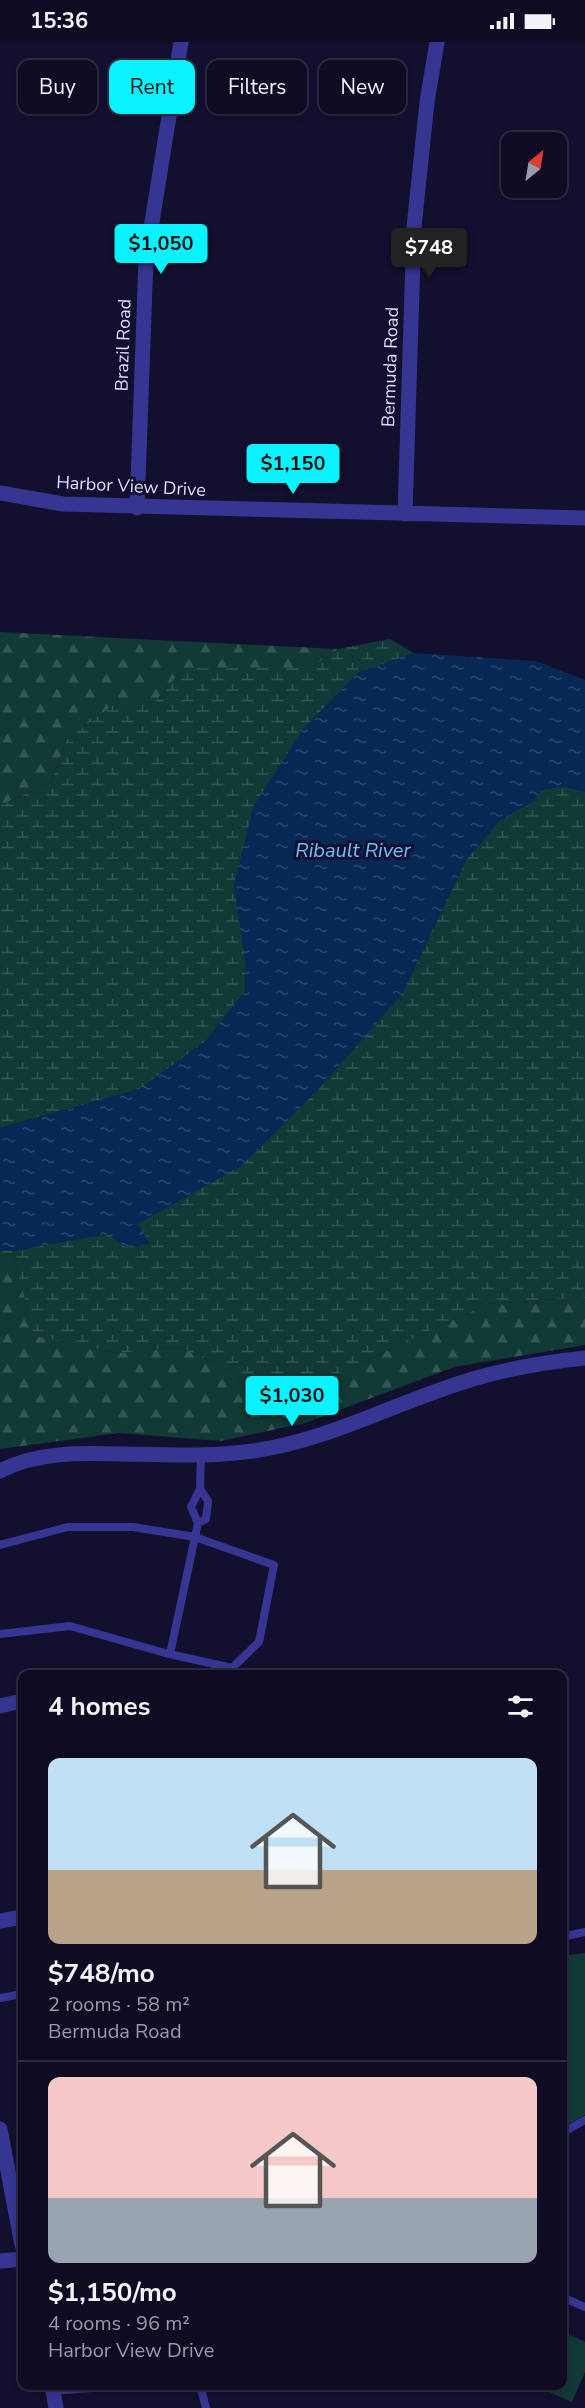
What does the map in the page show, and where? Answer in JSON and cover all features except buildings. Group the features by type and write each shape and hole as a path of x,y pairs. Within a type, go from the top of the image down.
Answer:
{"street":[{"name":"Brazil Road","path":"138,508 146,259 181,42"},
{"name":"Bermuda Road","path":"405,514 414,227 427,102 437,42"},
{"name":"Harbor View Drive","path":"0,493 63,504 138,508 585,518"},
{"path":"0,1471 34,1459 77,1453 201,1455 251,1451 291,1444 324,1435 472,1379 511,1369 585,1358"},
{"path":"0,1706 18,1702"},
{"path":"0,1921 18,1918"},
{"path":"0,2129 18,2224"},
{"path":"0,2262 18,2260"},
{"path":"52,2390 56,2408"}],"lane":[{"path":"170,1654 198,1523 190,1507 200,1489 201,1455"},
{"path":"198,1523 206,1519 208,1501 200,1489"},
{"path":"0,1545 68,1527 133,1527 195,1537 274,1564 259,1642 232,1668 170,1654 70,1626 0,1634"},
{"path":"567,1936 585,1932"},
{"path":"0,1998 18,1995"},
{"path":"567,2130 585,2120"},
{"path":"567,2299 585,2307"},
{"path":"201,2390 206,2408"}],"green space":[{"path":"0,632 338,649 311,668 184,668 154,703 119,701 67,739 51,783 0,805"},
{"path":"390,639 414,653 358,673 246,968 245,991 206,1041 140,1089 0,1128 0,805 51,783 67,739 119,701 154,703 184,668 311,668 338,649"},
{"path":"564,786 585,792 585,1297 487,1304 314,1385 257,1385 181,1347 118,1353 34,1336 13,1251 108,1233 126,1247 149,1244 137,1224 242,1165 402,994 466,860 500,820 533,801 541,790"},
{"path":"0,1251 13,1251 35,1336 118,1353 181,1347 257,1385 314,1385 487,1304 585,1297 585,1345 454,1367 305,1423 221,1441 119,1433 0,1449"},
{"path":"585,1953 585,2115 567,2125 567,1955"},
{"path":"570,2335 585,2342 585,2372 572,2402 546,2391 567,2390 567,2343"}],"water":[{"name":"Ribault River","path":"414,653 536,661 585,680 585,792 564,786 541,790 533,801 500,820 466,860 402,994 318,1090 242,1165 138,1224 150,1244 126,1247 108,1234 13,1251 0,1251 0,1128 139,1089 206,1041 245,991 246,968 234,885 253,807 304,728 358,673"}]}
